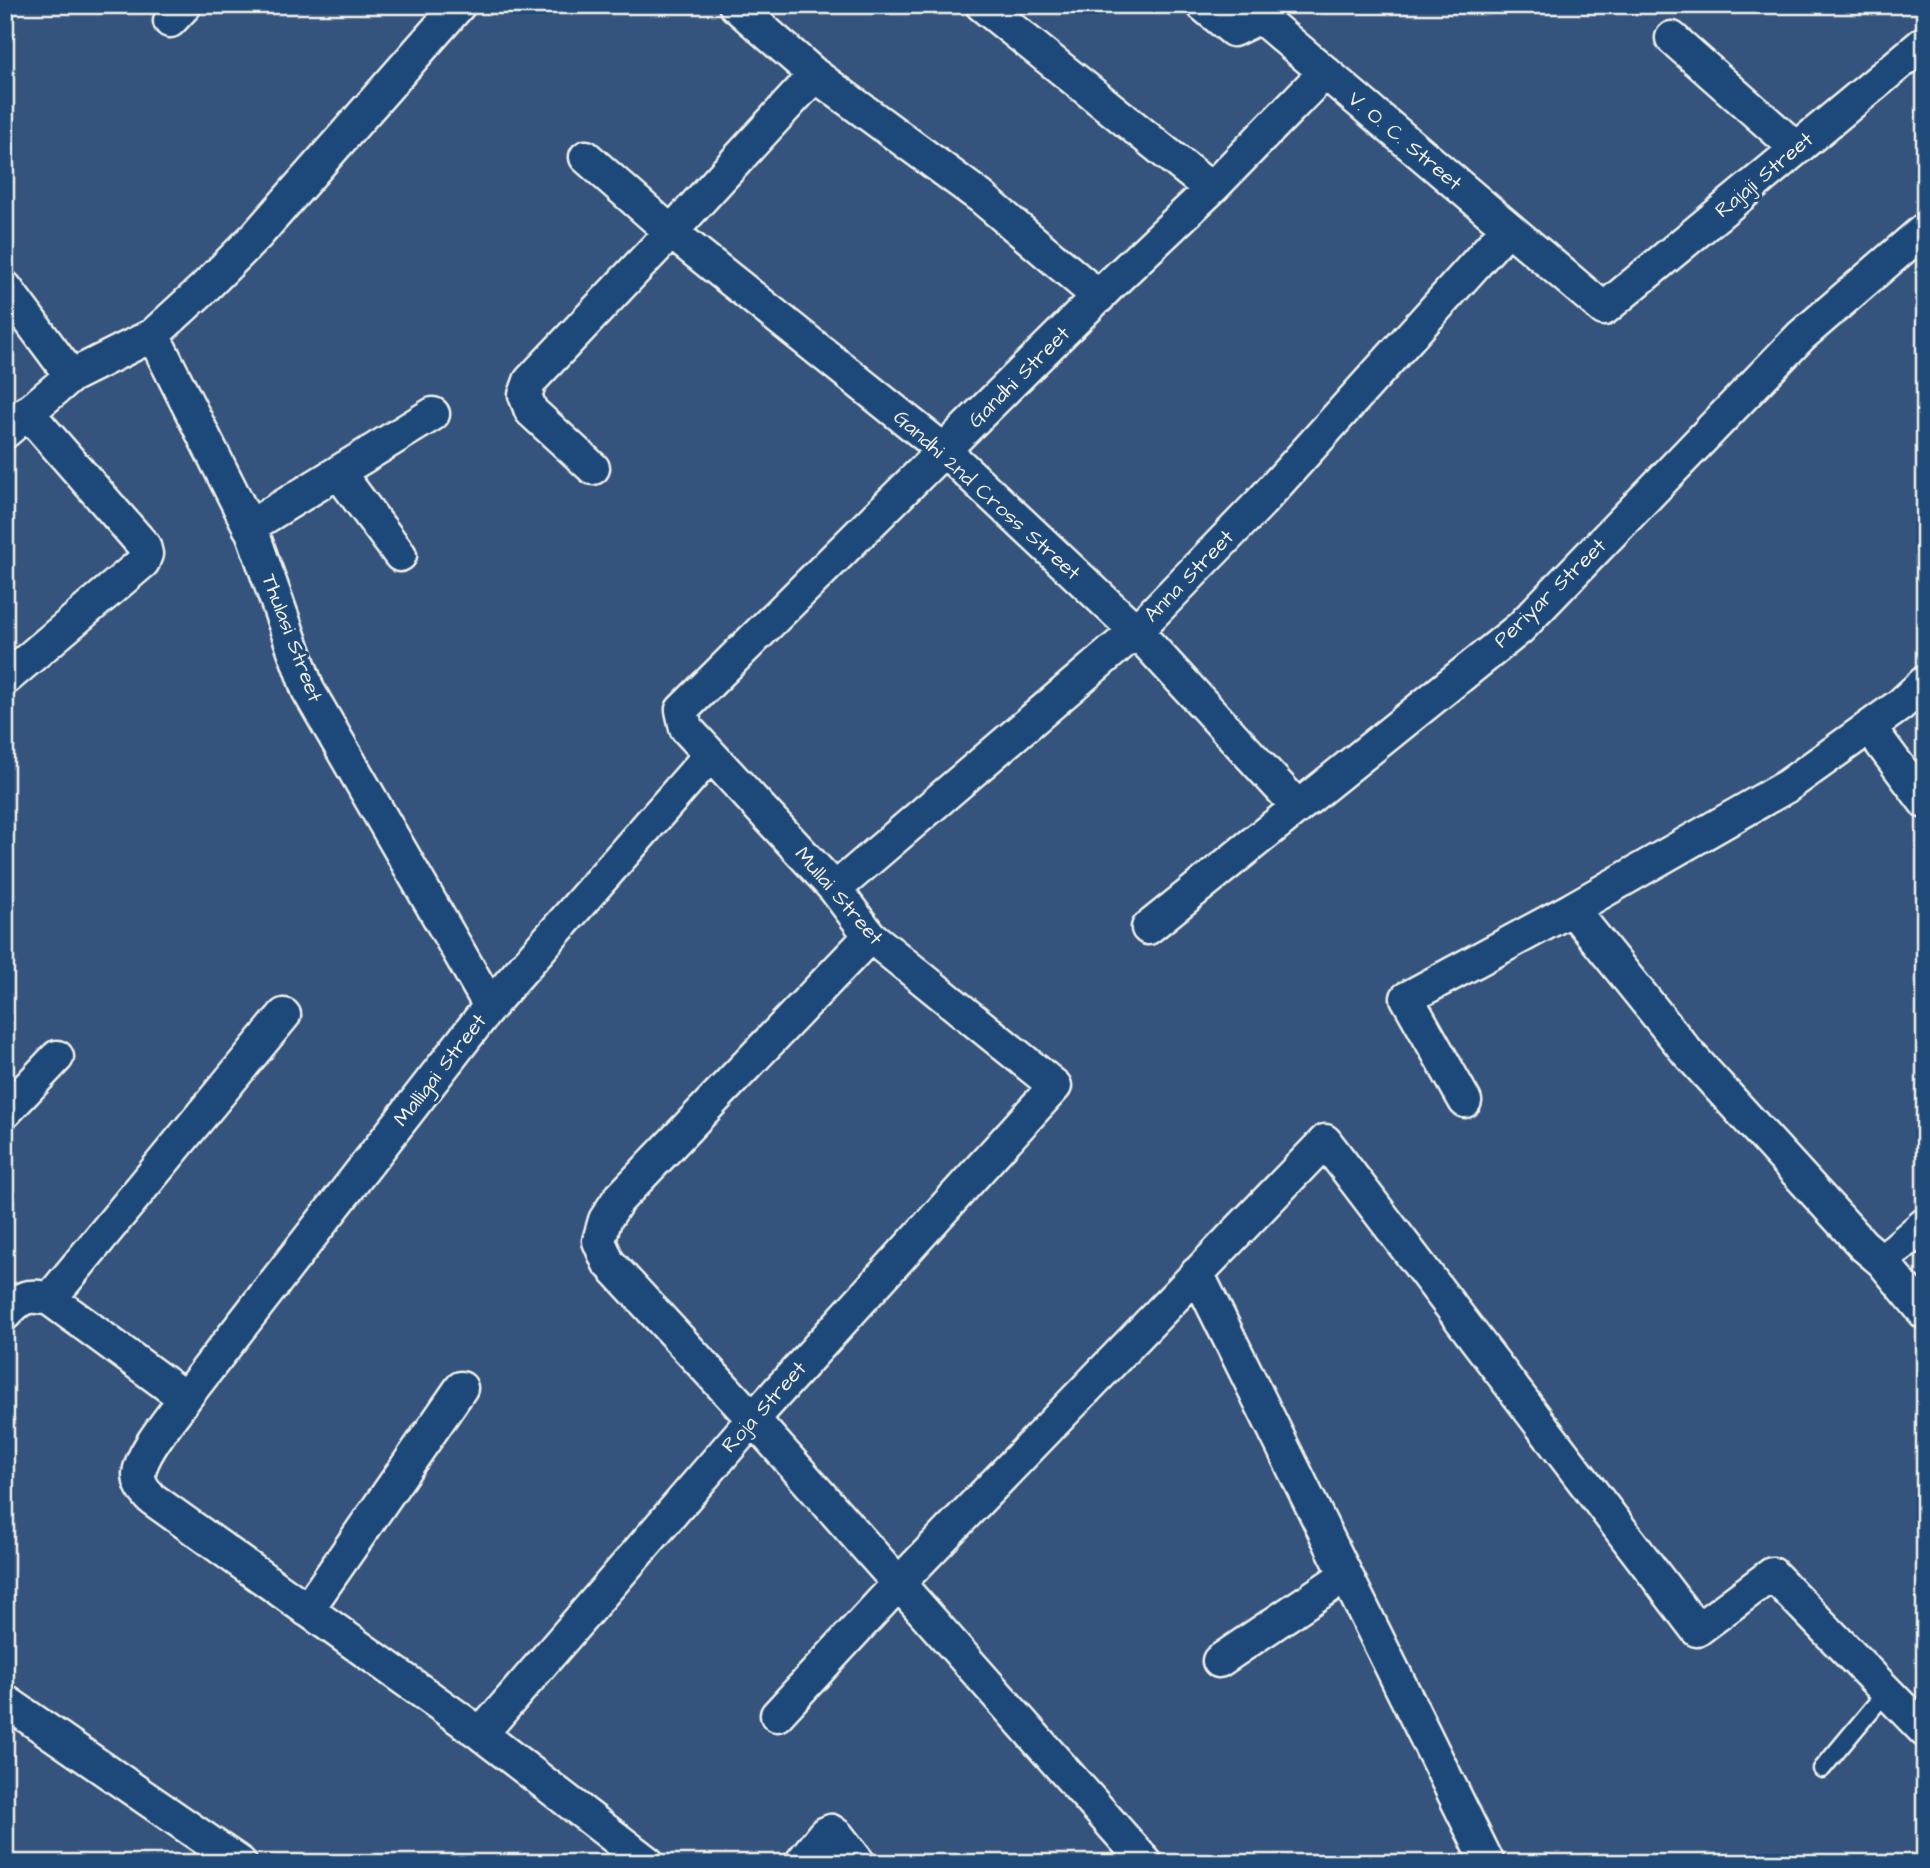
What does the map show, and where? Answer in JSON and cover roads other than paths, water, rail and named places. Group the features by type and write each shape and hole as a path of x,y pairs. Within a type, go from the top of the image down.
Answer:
{"street":[{"path":"5,679 143,562 146,554 144,546 16,422 71,376 153,335 203,289 257,235 459,5"},
{"path":"735,5 815,75 981,197 1099,297"},
{"path":"982,5 1211,189"},
{"name":"V. O. C. Street","path":"1203,5 1233,30 1265,11 1325,72 1604,309"},
{"path":"1672,38 1796,148"},
{"name":"Rajaji Street","path":"1604,309 1925,41"},
{"name":"Gandhi Street","path":"682,710 1211,189 1325,72"},
{"path":"593,468 531,411 525,396 530,381 815,75"},
{"name":"Gandhi 2nd Cross Street","path":"586,157 671,232 945,451 1136,631 1297,807"},
{"name":"Anna Street","path":"835,889 1136,631 1261,502 1508,228"},
{"name":"Periyar Street","path":"1148,928 1520,628 1801,336 1925,229"},
{"path":"5,286 71,376"},
{"name":"Thulasi Street","path":"153,335 249,527 308,690 489,1006"},
{"path":"249,527 433,414"},
{"path":"338,473 400,555"},
{"path":"1465,1101 1407,998 1572,909 1787,786 1900,705 1925,682"},
{"name":"Mullai Street","path":"682,710 686,728 835,889 870,936 1055,1086"},
{"path":"1869,727 1925,802"},
{"name":"Malligai Street","path":"307,1610 151,1498 141,1486 141,1465 185,1398 489,1006 710,755"},
{"path":"1572,909 1687,1052 1863,1245 1882,1261 1925,1313"},
{"path":"870,936 618,1200 605,1220 599,1241 608,1262 753,1419 1146,1863"},
{"path":"50,1299 284,1015"},
{"path":"5,1112 57,1056"},
{"name":"Roja Street","path":"481,1734 753,1419 1055,1086"},
{"path":"777,1715 899,1583 1325,1141 1697,1630 1772,1574 1925,1731"},
{"path":"1882,1261 1925,1224"},
{"path":"1197,1273 1488,1863"},
{"path":"9,1302 32,1295 50,1299 185,1398"},
{"path":"461,1388 307,1610 481,1734 648,1863"},
{"path":"1219,1661 1346,1575"},
{"path":"5,1701 240,1863"},
{"path":"801,1863 824,1834 831,1831 859,1863"}],"lane":[{"path":"1822,1769 1886,1692"}]}
